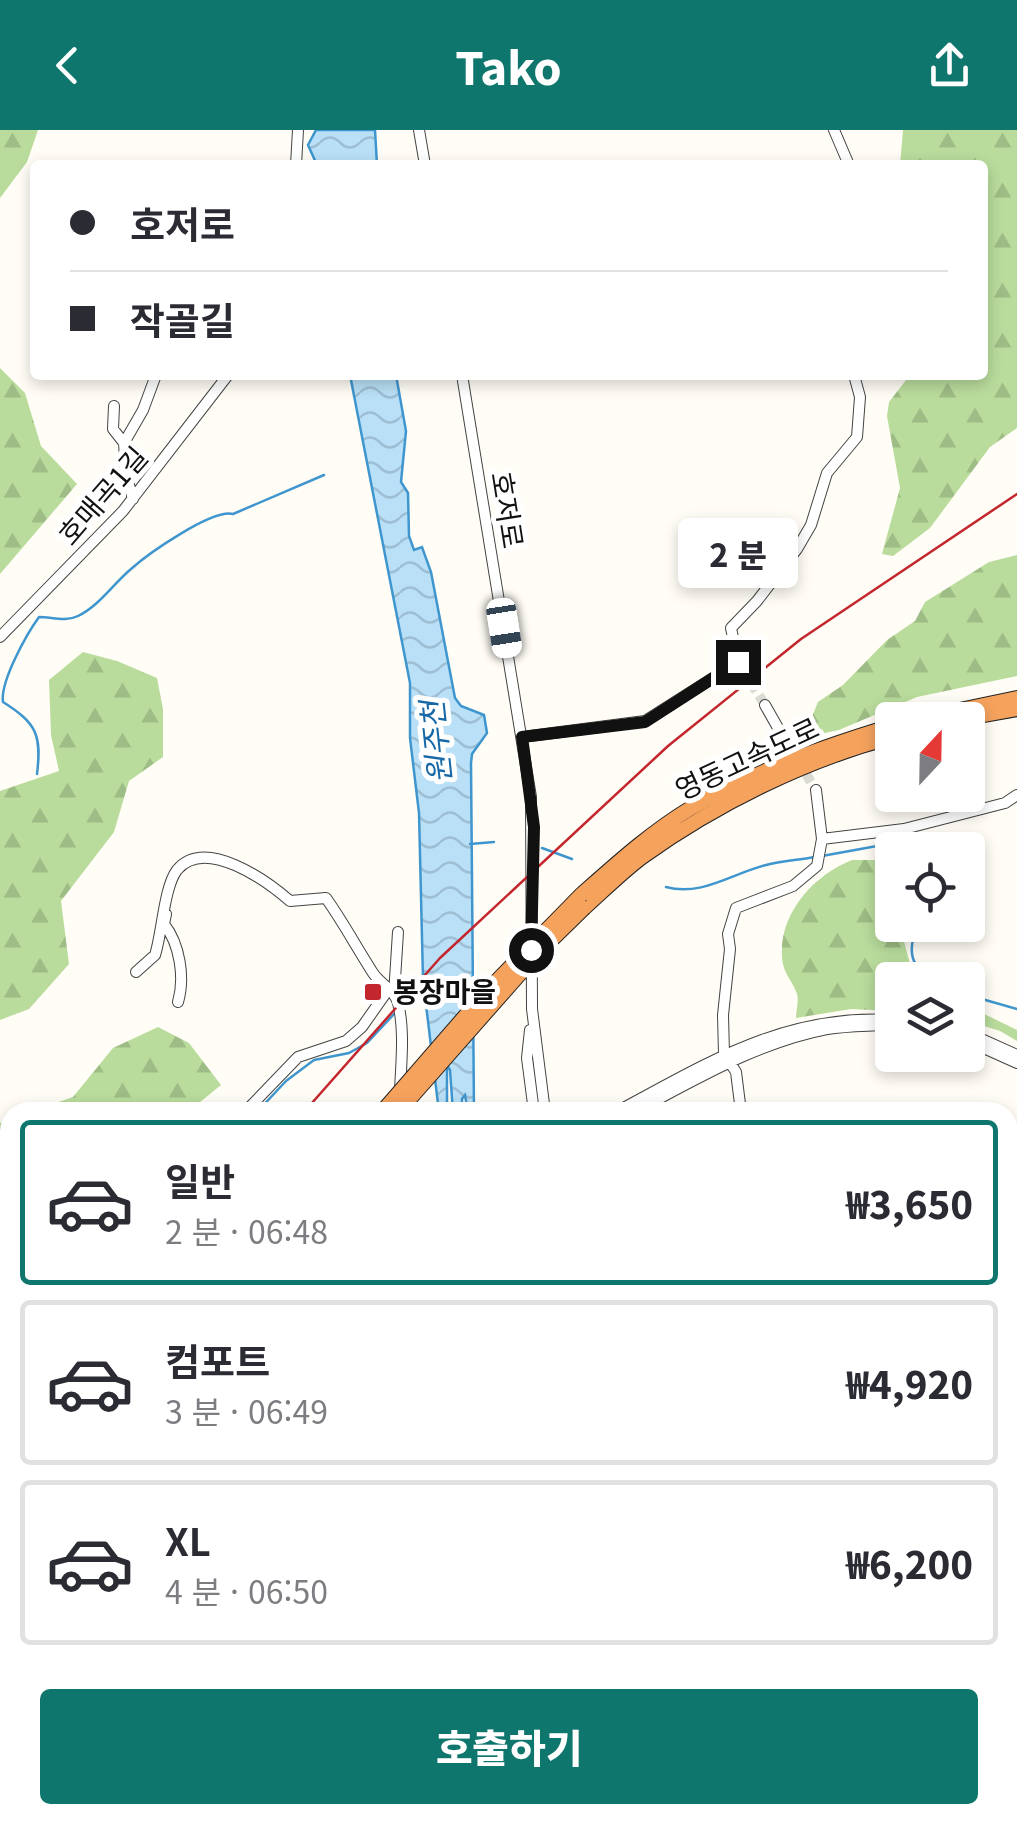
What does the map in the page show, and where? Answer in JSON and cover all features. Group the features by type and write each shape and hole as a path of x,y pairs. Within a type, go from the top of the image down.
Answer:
{"highway":[{"path":"985,705 1017,698"},
{"path":"985,715 1017,709"},
{"name":"영동고속도로","path":"408,1102 631,851 691,808 798,759 875,732"},
{"name":"영동고속도로","path":"391,1102 500,976 583,901 639,859 699,818 804,770 875,743"}],"street":[{"path":"296,160 298,130"},
{"path":"419,130 425,160"},
{"path":"834,130 846,160"},
{"path":"124,444 154,380"},
{"name":"호매곡1길","path":"0,637 134,498 224,380"},
{"name":"호저로","path":"463,380 534,827 532,1010 527,1058 533,1102"},
{"path":"522,737 645,722 741,666 731,628 797,549 811,525 827,473 857,437 860,398 855,380"},
{"path":"114,406 113,428 124,444 126,475 134,498"},
{"path":"765,705 782,735"},
{"path":"740,1102 736,1072 726,1058 724,991 730,920 736,908 793,886 820,862 822,842 816,790"},
{"path":"822,842 904,830 1005,802 1017,795"},
{"path":"136,972 155,955 159,925 177,870 204,857 261,876 290,901 326,898 355,938 375,976 394,996"},
{"path":"166,908 164,924 171,933 184,978 178,1002"},
{"path":"398,932 394,996 402,1041 399,1102"},
{"path":"255,1102 298,1057 346,1041 394,996"},
{"name":"호저로","path":"532,1010 544,1102"},
{"path":"636,1102 726,1058 828,1029 875,1025"},
{"path":"985,1040 1017,1054"},
{"path":"985,1049 1017,1063"},
{"path":"651,1102 726,1058"}],"green space":[{"path":"0,130 38,130 27,162 0,198"},
{"path":"903,130 1017,130 1017,428 990,447 930,528 893,556 882,554 900,488 887,416 889,402 906,380 988,380 988,160 900,160"},
{"path":"0,368 25,393 41,446 77,484 0,574"},
{"path":"1017,555 1017,676 905,702 875,702 875,715 820,734 811,719 818,702 843,685 887,640 915,621 925,602 989,562"},
{"path":"83,652 157,678 163,709 163,757 129,781 114,832 61,901 69,964 29,1009 0,1020 0,791 59,771 51,735 49,680"},
{"path":"852,860 875,860 875,942 904,942 910,962 875,962 875,1010 851,1009 796,1018 797,994 782,957 786,925 812,886"},
{"path":"985,1014 1017,1030 1017,1041 985,1026"},
{"path":"158,1027 189,1043 221,1085 200,1102 59,1102 73,1097 113,1048"}],"water":[{"path":"316,130 375,130 377,160 315,160 308,145"},
{"name":"원주천","path":"351,380 397,380 406,431 401,482 408,493 409,536 414,550 422,547 431,572 455,698 461,706 484,715 487,733 472,754 471,763 474,1102 466,1102 465,1095 462,1102 452,1102 447,1065 447,1102 438,1102 423,980 419,813 410,738 410,683"}],"waterway":[{"path":"37,774 34,731 23,716 3,702 3,693 21,647 39,617 78,616 140,562 181,534 211,518 233,514 324,475"},
{"path":"470,844 494,842"},
{"path":"822,856 875,846"},
{"path":"542,848 572,859"},
{"path":"666,887 704,887 766,865 814,857"},
{"path":"912,942 915,962"},
{"path":"403,1004 424,974"},
{"path":"985,1000 1017,1009"},
{"path":"266,1102 314,1060 349,1053 367,1043 394,1014"}],"tunnel":[{"path":"743,670 765,705"},
{"path":"782,735 816,790"}],"railway":[{"path":"313,1102 440,958 668,746 801,639 1017,494"}],"place":[{"name":"봉장마을","path":"373,992"}],"route":[{"path":"531,950 534,827 522,737 645,722 738,662"}]}
